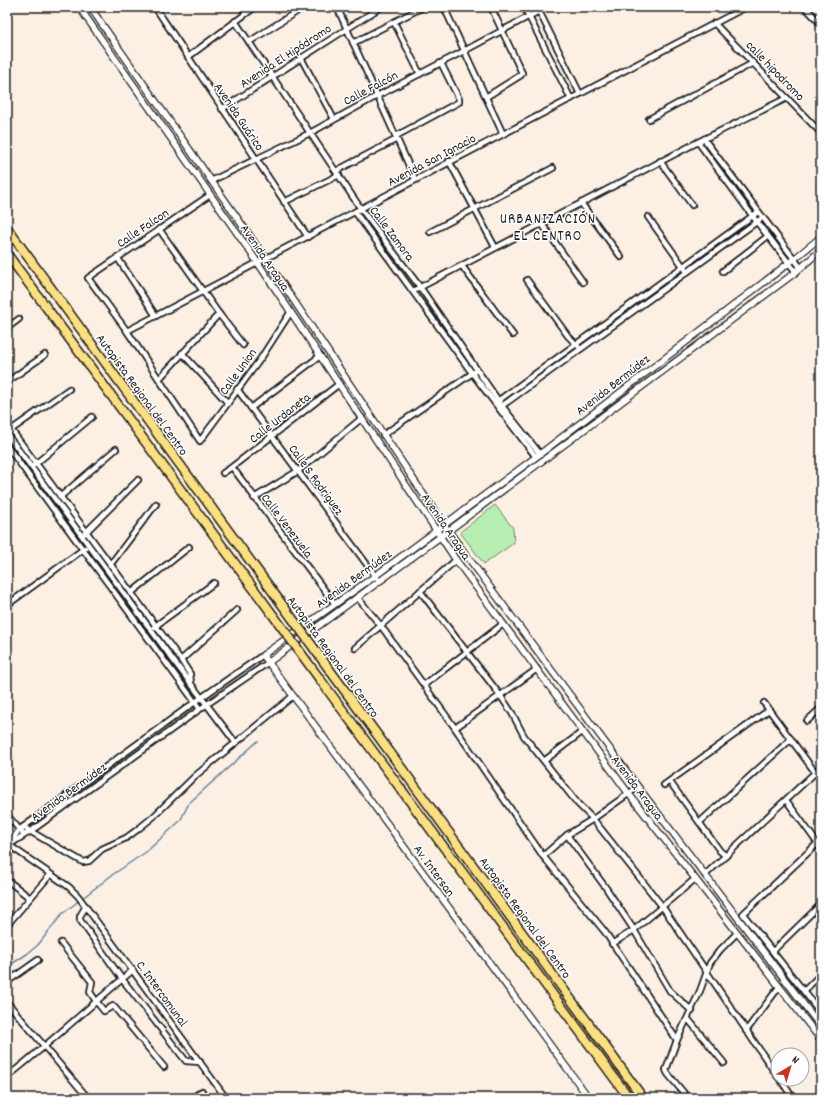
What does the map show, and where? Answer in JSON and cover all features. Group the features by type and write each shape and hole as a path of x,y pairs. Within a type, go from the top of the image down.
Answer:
{"highway":[{"name":"Autopista Regional del Centro","path":"7,228 643,1098"},
{"name":"Autopista Regional del Centro","path":"7,254 629,1098"}],"street":[{"name":"Avenida Aragua","path":"79,7 258,263 456,560 628,794 821,1040"},
{"name":"Avenida Aragua","path":"90,7 266,259 444,525 638,787 821,1027"},
{"name":"Avenida Guárico","path":"155,7 222,110 257,159 308,237"},
{"path":"241,7 246,13"},
{"path":"188,57 255,7"},
{"path":"249,42 304,7"},
{"path":"336,7 415,180"},
{"name":"Avenida El Hipódromo","path":"222,110 381,7"},
{"path":"353,43 423,7"},
{"path":"444,7 503,134"},
{"path":"486,97 522,73 491,7"},
{"path":"524,7 571,99"},
{"name":"Avenida San Ignacio","path":"127,331 746,7"},
{"path":"805,7 821,24"},
{"name":"Calle Falcón","path":"211,181 310,133 464,51 538,9"},
{"path":"538,9 580,94"},
{"name":"Calle Zamora","path":"235,21 361,208 420,287 477,369 497,402"},
{"path":"394,22 420,74"},
{"name":"calle hipodromo","path":"714,23 821,132"},
{"path":"301,58 334,119"},
{"path":"284,202 338,173 396,137 459,102 460,100 441,63"},
{"path":"649,118 753,63"},
{"path":"413,291 660,161 787,98"},
{"path":"704,139 801,268"},
{"path":"698,142 756,222 796,272"},
{"path":"450,161 495,247"},
{"path":"660,161 692,205"},
{"path":"430,232 553,168"},
{"name":"Calle Falcon","path":"127,331 88,278 117,257 210,196"},
{"path":"581,203 621,257"},
{"name":"Calle Zamora","path":"355,212 472,373 497,402 538,455"},
{"path":"497,402 758,212"},
{"path":"648,217 687,272"},
{"path":"501,407 762,218"},
{"path":"542,224 583,282"},
{"path":"159,229 219,314 243,345"},
{"path":"723,271 768,236"},
{"name":"Avenida Bermúdez","path":"8,845 21,828 201,697 375,576 436,531 538,455 821,237"},
{"name":"Avenida Bermúdez","path":"8,845 31,831 449,531 796,272 821,250"},
{"path":"117,257 156,316"},
{"path":"462,266 513,335"},
{"path":"526,280 568,336 580,349"},
{"name":"Calle Union","path":"159,378 200,441 261,358 290,313"},
{"path":"127,331 159,378 219,314"},
{"path":"7,328 19,319"},
{"path":"182,353 228,403"},
{"path":"7,382 45,355"},
{"path":"251,408 320,356"},
{"path":"383,435 477,369"},
{"name":"Calle Urdaneta","path":"232,466 339,384"},
{"path":"11,430 69,389"},
{"name":"Calle S Rodriguez","path":"238,389 379,581"},
{"path":"617,394 623,401"},
{"path":"31,467 92,417"},
{"path":"254,498 298,471 362,418"},
{"path":"7,424 181,660 190,674 191,683"},
{"path":"7,434 88,546 235,742"},
{"path":"7,446 200,709"},
{"path":"60,497 116,449"},
{"path":"222,473 232,466"},
{"name":"Calle Venezuela","path":"232,466 254,498 335,604"},
{"path":"76,540 86,532 138,480"},
{"path":"110,564 156,504"},
{"path":"7,605 93,542"},
{"path":"131,593 189,547"},
{"path":"355,648 456,560"},
{"path":"151,630 214,583"},
{"path":"420,591 500,695 512,713 524,736 578,804 593,819 662,906 706,973 770,1065"},
{"path":"358,597 381,626 455,728 543,856 605,932 677,1040"},
{"path":"181,660 237,610"},
{"path":"424,685 503,624"},
{"name":"Av. Intersan","path":"263,655 589,1098"},
{"path":"455,728 537,669"},
{"path":"8,818 21,828 31,831 84,862 89,861 102,849 126,838 153,817 190,780 293,696"},
{"path":"764,703 815,772"},
{"path":"807,721 821,708"},
{"path":"664,785 769,710"},
{"path":"544,761 582,732"},
{"path":"700,822 791,739"},
{"path":"705,875 821,767"},
{"path":"670,782 720,851 726,856"},
{"path":"543,856 567,835 593,819 638,787"},
{"path":"786,800 819,845 743,914 821,1013"},
{"path":"21,828 24,835"},
{"path":"567,835 606,888 634,930 670,991 692,1011"},
{"name":"C. Intercomunal","path":"8,845 69,887 78,896 226,1098"},
{"path":"7,925 50,874"},
{"path":"612,944 634,930 695,879"},
{"path":"7,880 30,898"},
{"path":"772,951 821,904"},
{"path":"86,906 80,916 80,920 122,979 186,1061 200,1062"},
{"path":"688,1098 666,1070 677,1040 692,1011 710,964 715,956 737,933"},
{"path":"61,943 92,982 90,992 96,1002 104,1011 113,1006 164,1066"},
{"path":"7,982 38,960"},
{"path":"7,1077 133,970"},
{"path":"804,991 821,974"},
{"path":"746,1031 779,987"},
{"path":"7,1002 88,1098"},
{"path":"688,1019 724,1064"},
{"path":"785,1087 793,1098"},
{"path":"192,1098 202,1091"}],"green space":[{"path":"495,505 513,528 514,543 484,564 460,532"}],"waterway":[{"path":"7,967 38,945 62,914 112,875 146,852 180,821 189,803 258,741"}],"district":[{"name":"URBANIZACIÓN EL CENTRO","path":"548,226"}]}
